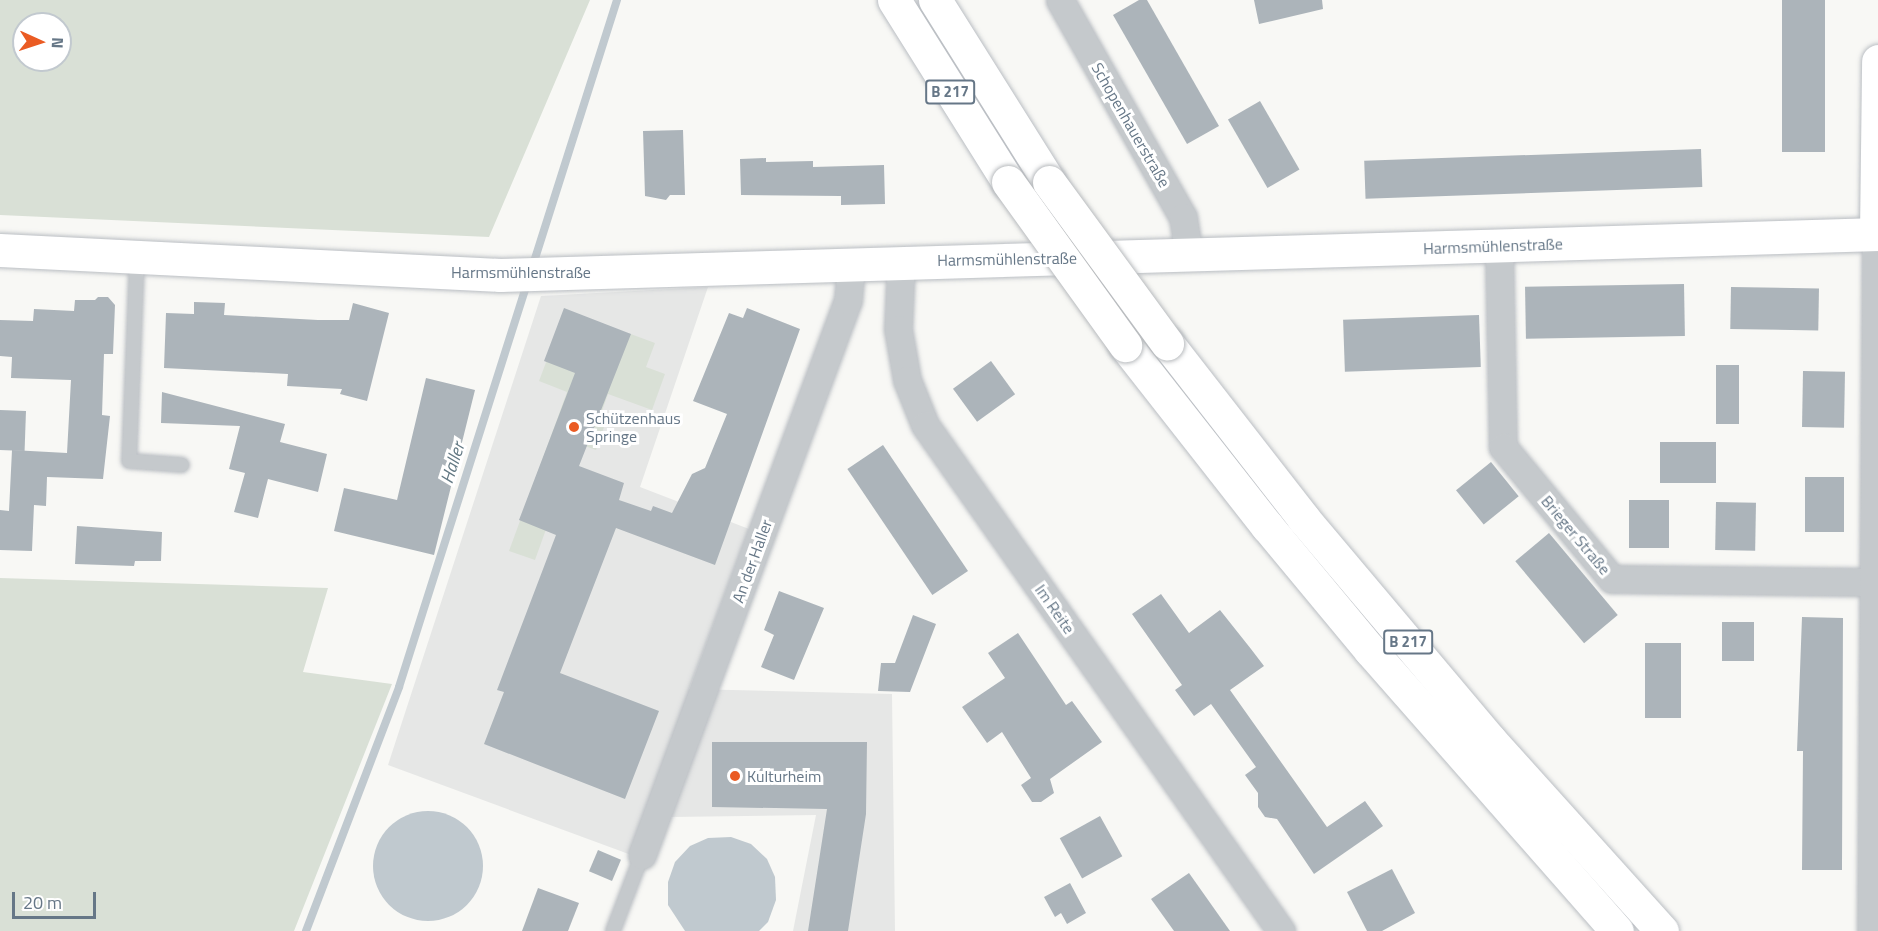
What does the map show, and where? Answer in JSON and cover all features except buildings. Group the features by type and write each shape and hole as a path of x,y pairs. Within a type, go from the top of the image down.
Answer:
{"main road":[{"name":"B 217","path":"894,0 1008,182 1125,345 1355,632 1461,757 1617,931"},
{"name":"B 217","path":"936,0 1049,182 1167,344 1318,536 1490,740 1662,931"},
{"path":"1877,234 1878,62"},
{"name":"Harmsmühlenstraße","path":"0,250 500,275 901,261 1189,255 1877,234"}],"street":[{"name":"Schopenhauerstraße","path":"1060,0 1183,218 1189,255"},
{"path":"1871,931 1875,613 1872,582 1877,234"},
{"name":"Brieger Straße","path":"1499,246 1503,447 1612,579 1872,582"},
{"name":"Im Reite","path":"901,261 898,329 907,380 926,425 1281,931"},
{"name":"An der Haller","path":"642,855 848,300 851,263"}],"lane":[{"path":"136,257 129,462 182,465"},
{"path":"613,931 642,855"}],"shaded area":[{"path":"0,0 590,0 489,237 0,215"},
{"path":"708,287 640,487 749,529 689,689 892,694 895,931 793,931 816,815 671,817 653,863 388,765 541,296"},
{"path":"628,333 655,343 646,367 665,374 652,410 608,394 598,422 605,424 596,450 577,443 535,560 509,551 567,392 539,381 554,341 617,363"},
{"path":"0,578 328,588 303,672 392,684 294,931 0,931"},
{"path":"428,811 449,815 467,827 479,845 483,866 479,887 467,905 449,917 428,921 407,917 389,905 377,887 373,866 377,845 389,827 407,815"},
{"path":"731,837 751,844 767,859 775,877 776,900 768,922 759,931 685,931 668,905 668,882 675,862 690,846 708,838"}],"waterway":[{"name":"Haller","path":"532,268 617,0"},
{"name":"Haller","path":"306,931 399,687 528,281"}],"place":[{"name":"Schützenhaus Springe","path":"574,427"},
{"name":"Kulturheim","path":"735,776"}]}
